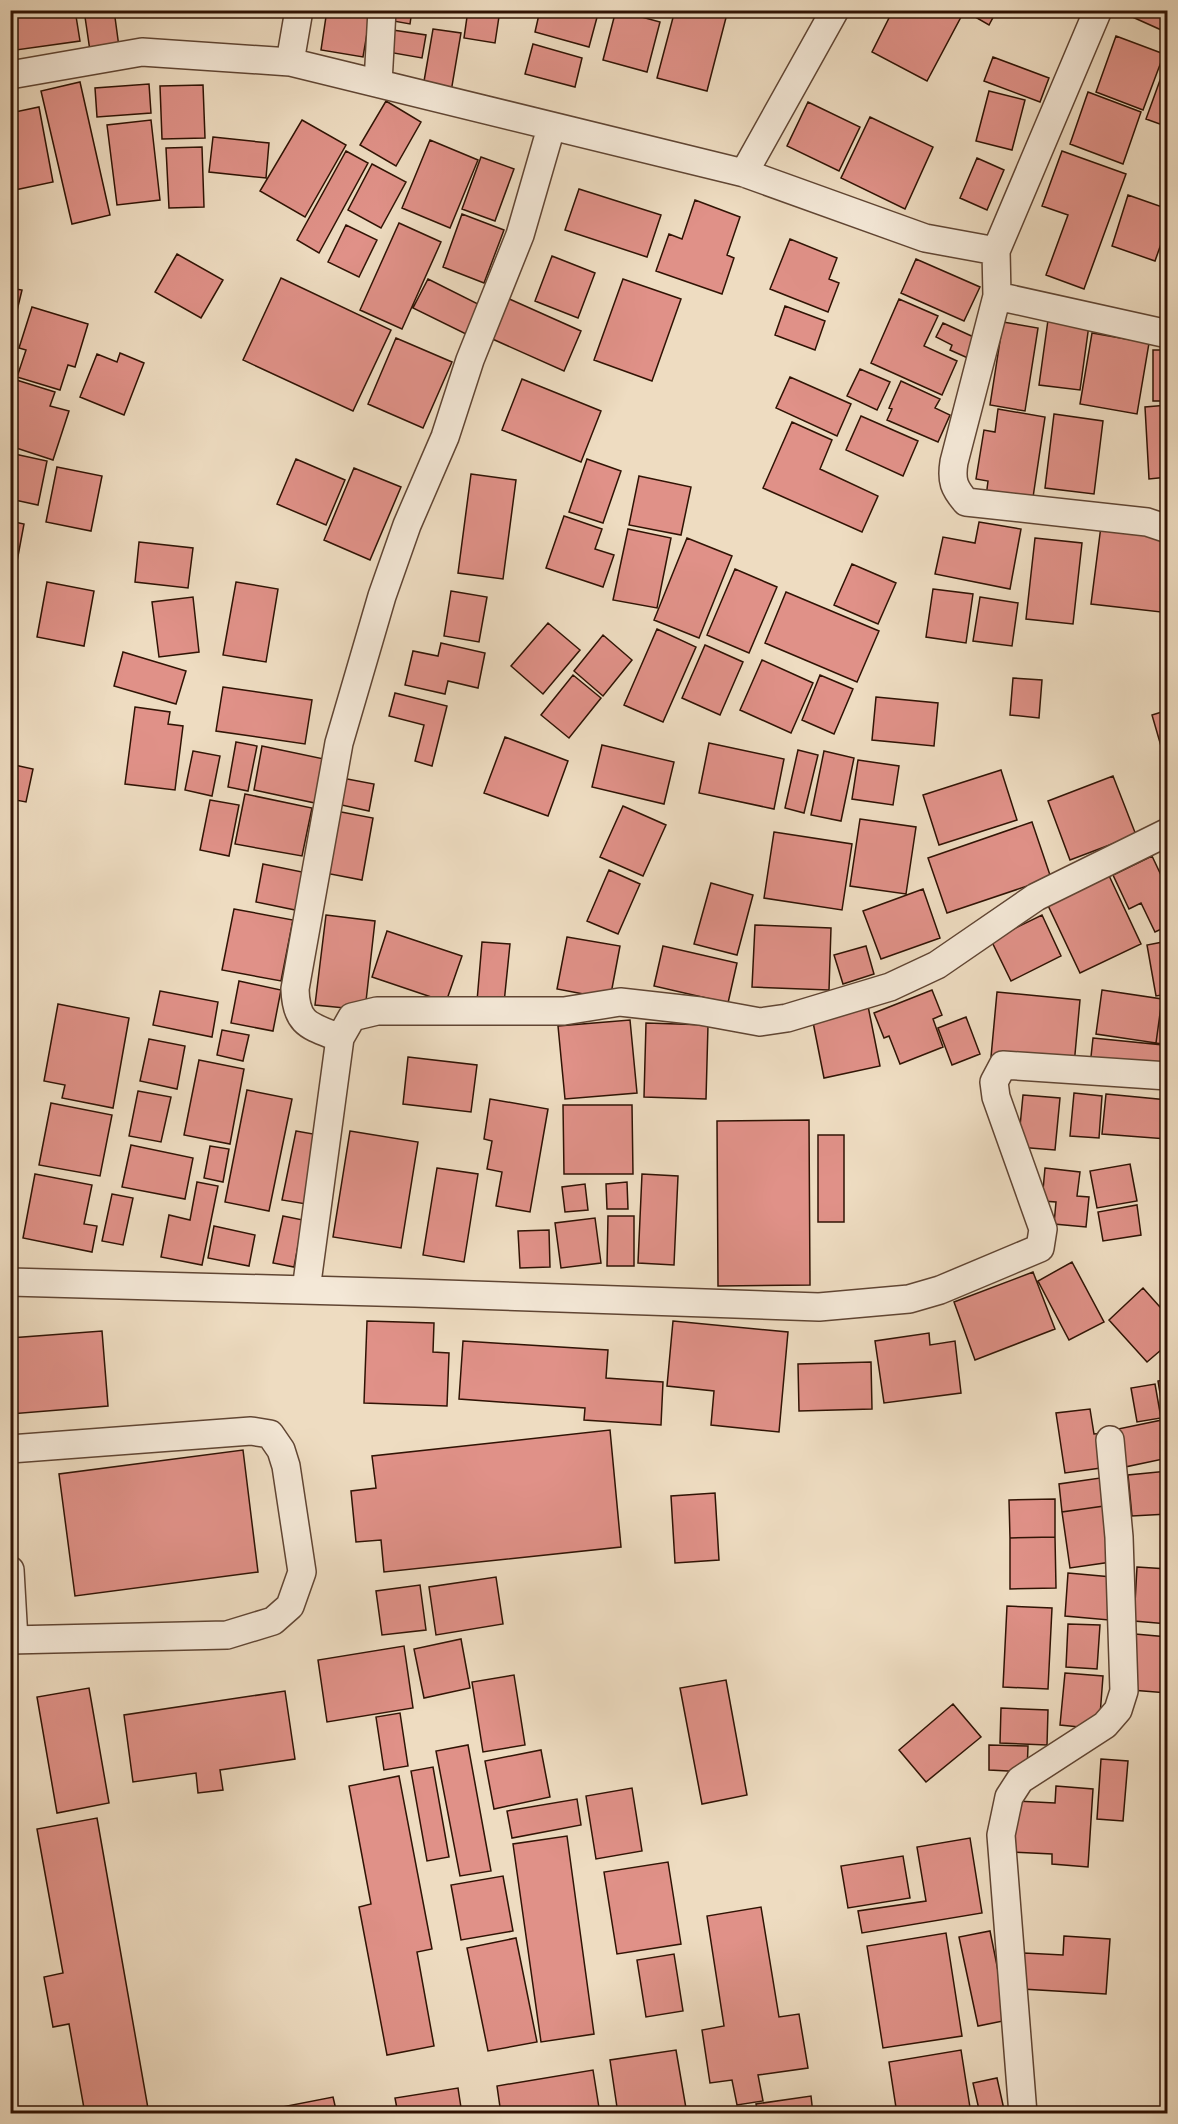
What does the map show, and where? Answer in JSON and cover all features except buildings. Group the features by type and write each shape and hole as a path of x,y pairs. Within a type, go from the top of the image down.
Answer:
{"street":[{"path":"290,62 299,10"},
{"path":"378,83 382,10"},
{"path":"744,173 836,10"},
{"path":"1098,10 996,251 997,296 951,477 954,487 966,502 1147,522 1167,529"},
{"path":"10,75 142,52 290,62 550,128 744,173 925,238 996,251"},
{"path":"340,1038 310,1026 298,1014 295,989 339,742 382,596 407,525 445,437 470,360 520,235 550,128"},
{"path":"997,296 1167,334"},
{"path":"306,1290 340,1038 352,1017 377,1011 564,1011 620,1002 700,1011 760,1022 787,1018 890,987 937,965 1036,897 1167,832"},
{"path":"10,1282 819,1307 909,1299 940,1290 1040,1248 1043,1229 996,1097 994,1082 1003,1065 1167,1076"},
{"path":"10,1449 251,1431 270,1434 281,1450 286,1466 302,1572 290,1606 273,1621 227,1635 12,1640 10,1570"},
{"path":"1023,2114 1001,1835 1009,1797 1020,1780 1105,1725 1118,1710 1124,1691 1119,1537 1110,1440"}]}
